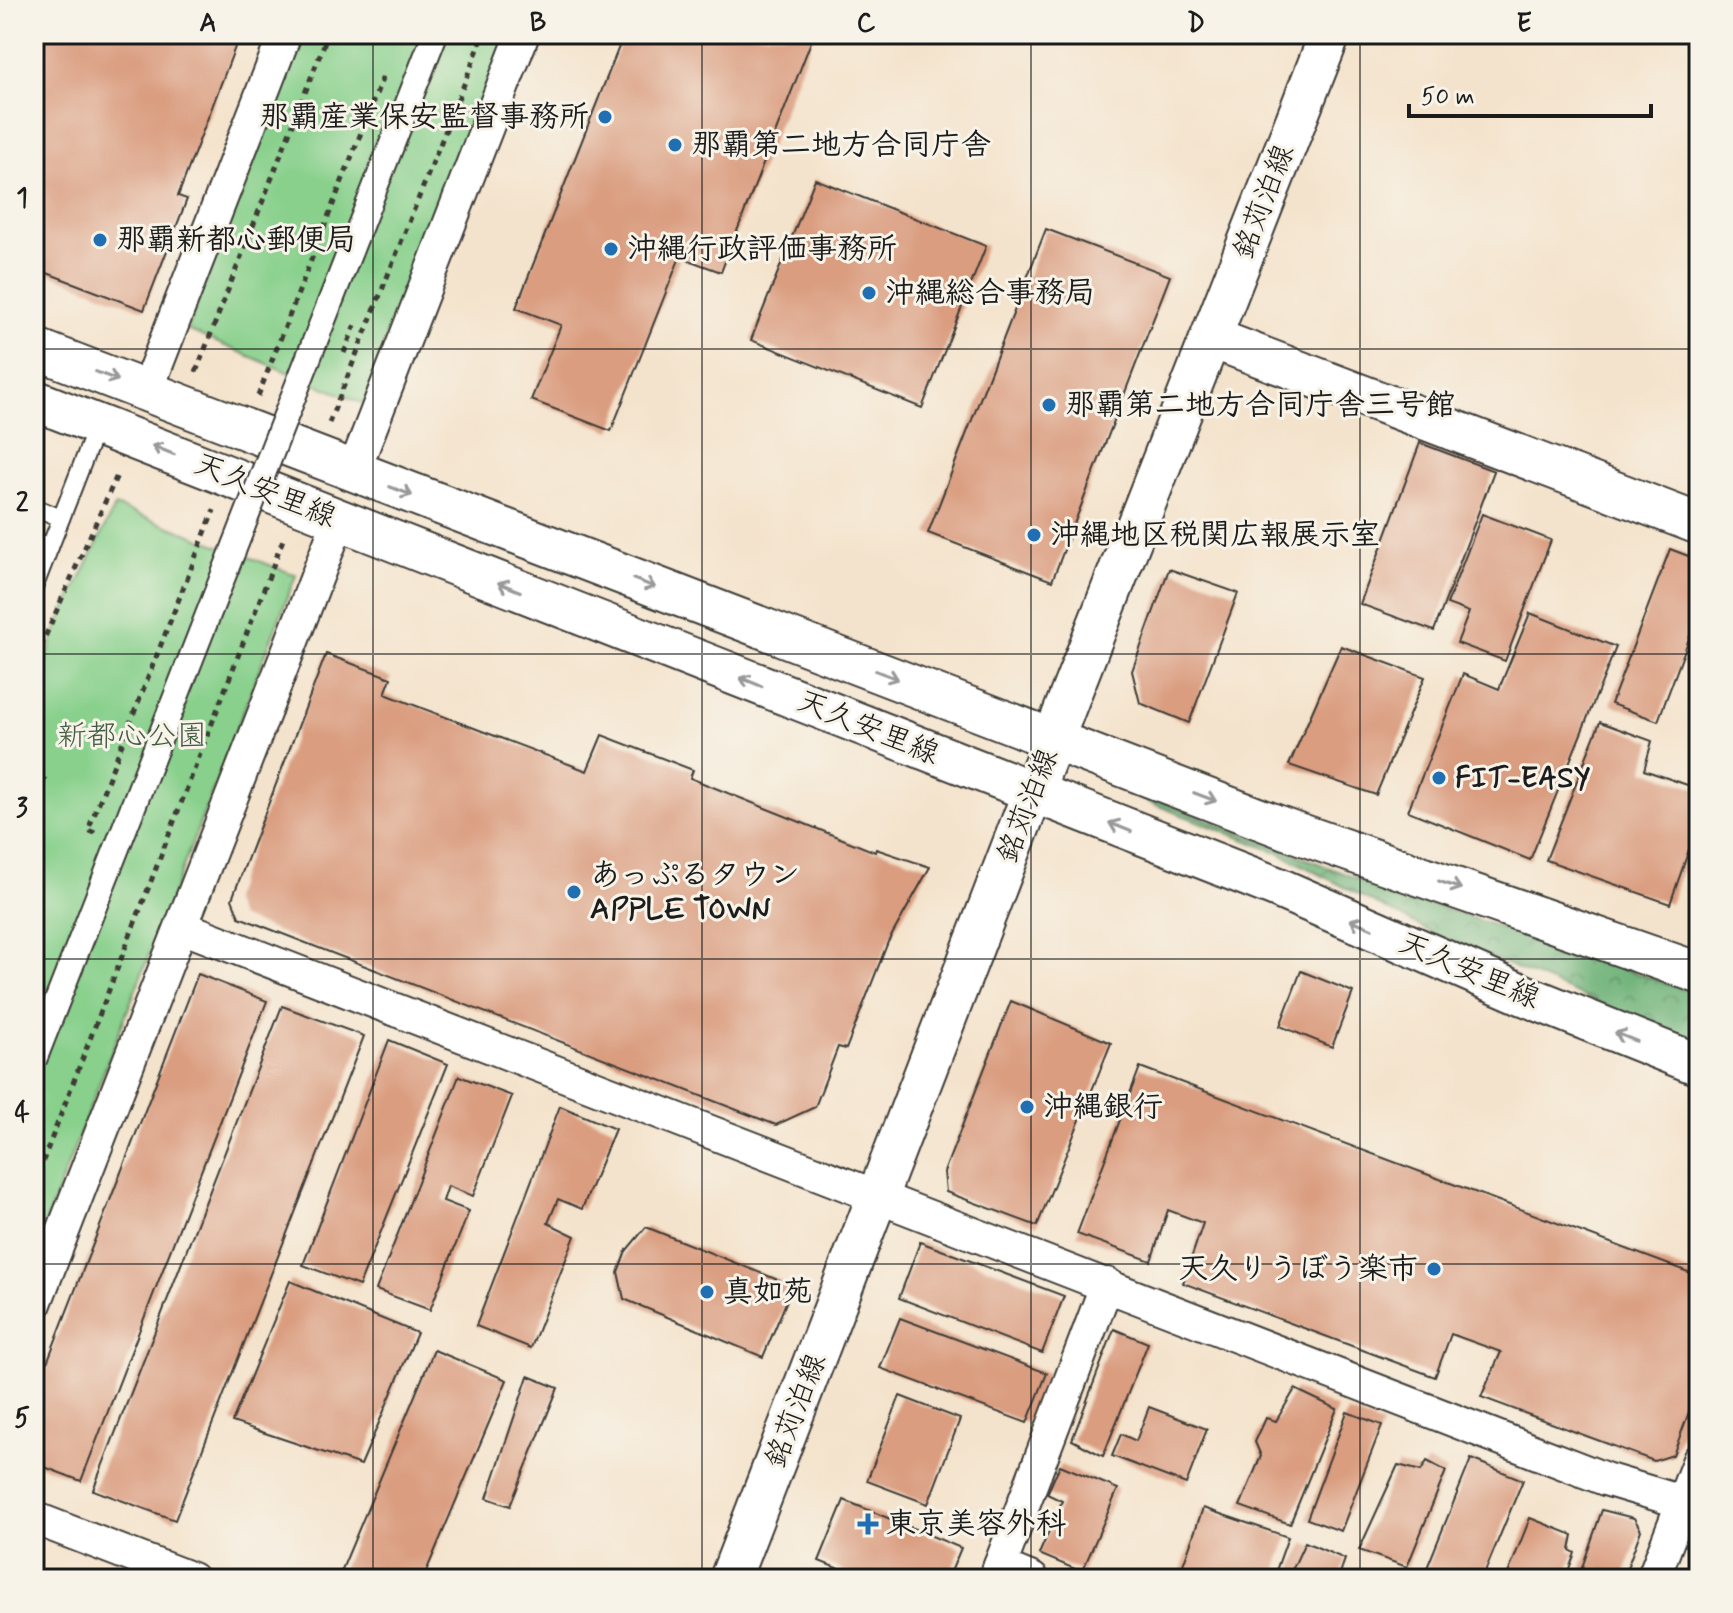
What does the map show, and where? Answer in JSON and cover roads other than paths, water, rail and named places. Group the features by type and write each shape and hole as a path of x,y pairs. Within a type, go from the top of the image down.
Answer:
{"street":[{"path":"146,392 285,34"},
{"path":"34,1060 435,34"},
{"path":"353,473 523,34"},
{"name":"銘苅泊線","path":"730,1579 879,1198 1032,793 1330,34"},
{"path":"1212,338 1699,524"},
{"name":"天久安里線","path":"34,348 1286,829 1699,973"},
{"name":"天久安里線","path":"34,400 1276,887 1524,995 1699,1065"},
{"path":"34,1306 339,520"},
{"path":"182,927 1605,1479 1691,1505"},
{"path":"1032,1579 997,1573 1107,1284"},
{"path":"1653,1579 1691,1505 1699,1460"},
{"path":"34,1518 192,1579"}],"lane":[{"path":"34,588 98,424"},
{"path":"34,507 61,518"},
{"path":"34,540 50,547"}],"place":[{"name":"那覇産業保安監督事務所","path":"605,117"},
{"name":"那覇第二地方合同庁舎","path":"675,145"},
{"name":"那覇新都心郵便局","path":"100,240"},
{"name":"沖縄行政評価事務所","path":"611,249"},
{"name":"沖縄総合事務局","path":"869,293"},
{"name":"那覇第二地方合同庁舎三号館","path":"1049,405"},
{"name":"沖縄地区税関広報展示室","path":"1034,535"},
{"name":"FIT-EASY","path":"1439,778"},
{"name":"あっぷるタウン APPLE TOWN","path":"574,892"},
{"name":"沖縄銀行","path":"1027,1107"},
{"name":"天久りうぼう楽市","path":"1434,1269"},
{"name":"真如苑","path":"707,1292"},
{"name":"東京美容外科","path":"868,1524"}],"park label":[{"name":"新都心公園","path":"132,736"}]}
